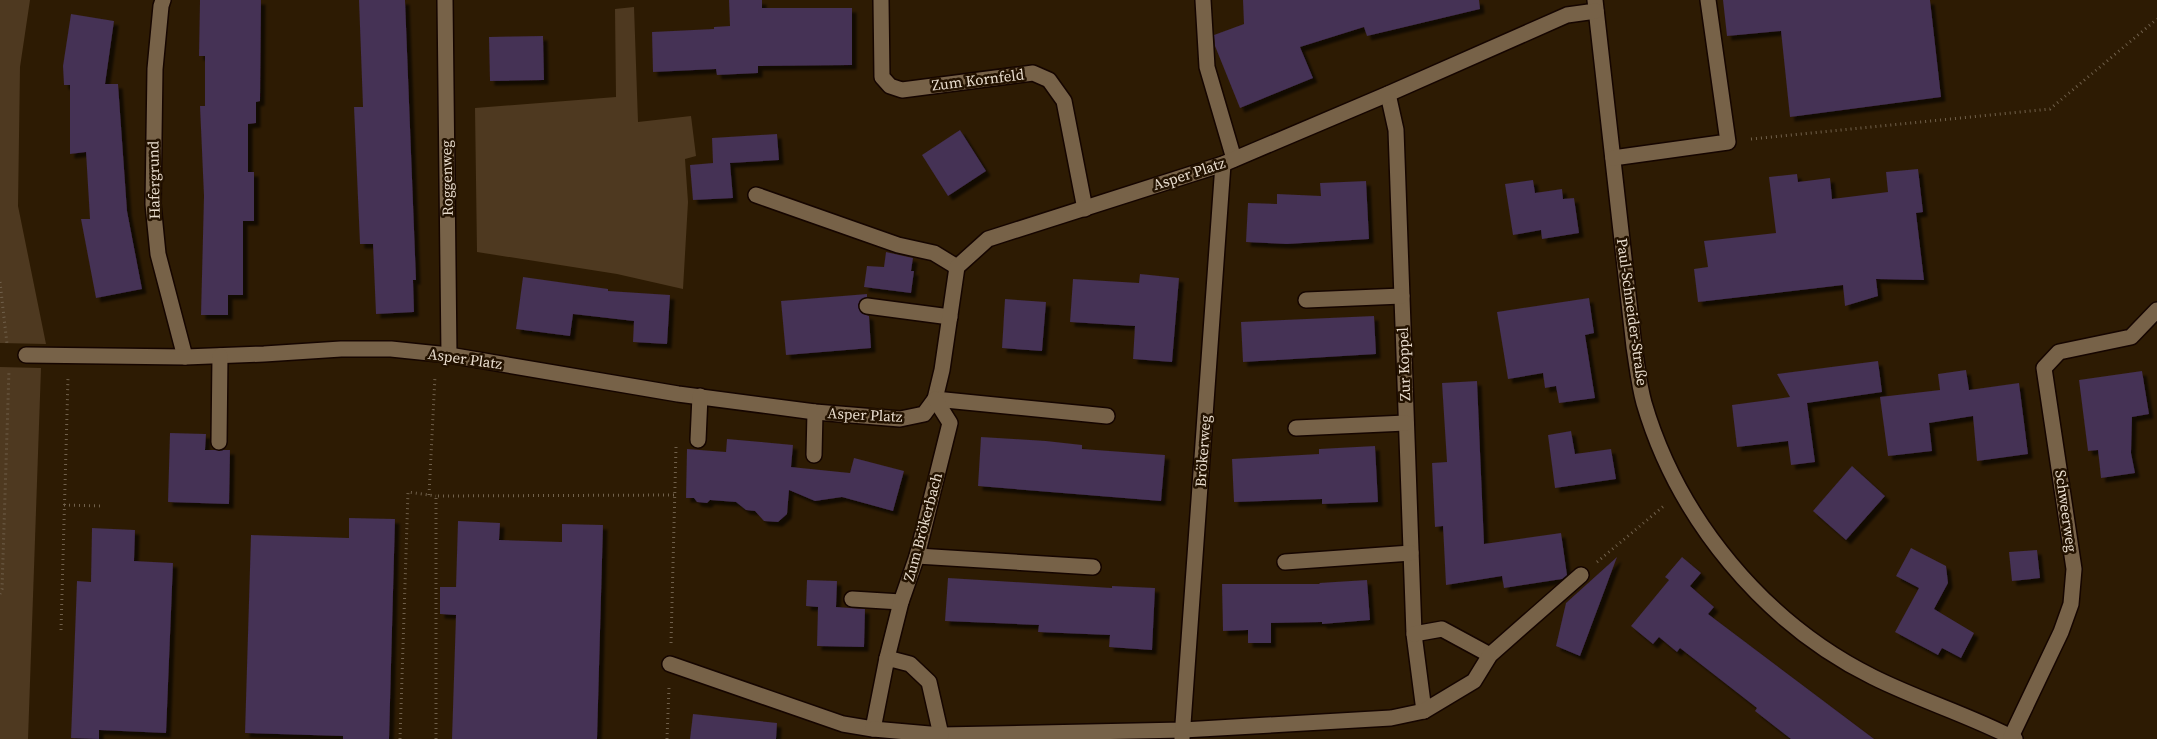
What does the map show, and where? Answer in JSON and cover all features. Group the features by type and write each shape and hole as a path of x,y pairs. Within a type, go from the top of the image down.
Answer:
{"street":[{"name":"Hafergrund","path":"163,0 155,69 154,204 158,254 185,356"},
{"name":"Roggenweg","path":"445,0 449,355"},
{"name":"Zum Kornfeld","path":"881,0 882,77 890,86 902,90 1033,73 1049,80 1064,100 1085,209"},
{"path":"1204,0 1207,67 1229,162"},
{"path":"1613,158 1728,142 1708,0"},
{"name":"Asper Platz","path":"957,267 988,239 1229,162 1567,15 1596,5"},
{"name":"Paul-Schneider-Straße","path":"1596,5 1634,347 1644,402 1662,451 1682,491 1708,534 1738,574 1778,612 1823,648 1873,677 2013,738"},
{"name":"Zur Koppel","path":"1388,94 1396,130 1414,634 1424,711"},
{"name":"Brökerweg","path":"1182,734 1229,162"},
{"path":"756,195 898,245 934,253 957,267 942,370 935,399 1107,416"},
{"path":"1306,300 1402,296"},
{"path":"867,306 950,317"},
{"name":"Schweerweg","path":"2013,738 2061,632 2071,604 2074,569 2044,368 2059,352 2131,336 2157,310"},
{"name":"Asper Platz","path":"26,355 220,356 341,349 391,349 449,355 700,396 815,412 900,419 924,414 935,399"},
{"path":"219,442 220,356"},
{"path":"698,440 700,396"},
{"name":"Zum Brökerbach","path":"873,729 887,658 901,602 917,556 950,423 935,399"},
{"path":"814,455 815,412"},
{"path":"1296,428 1406,423"},
{"path":"1285,562 1411,553"},
{"path":"917,556 1093,566"},
{"path":"670,664 843,724 873,729 941,735 1182,734 1391,718 1424,711 1474,681 1490,655 1581,575"},
{"path":"852,599 901,602"},
{"path":"1414,634 1442,629 1490,655"},
{"path":"887,658 910,664 929,682 941,735"}],"path":[{"path":"1728,142 2050,109 2157,19"},
{"path":"0,282 8,346"},
{"path":"420,352 435,375 429,495"},
{"path":"61,630 68,355"},
{"path":"0,594 3,580 9,363"},
{"path":"667,739 677,440"},
{"path":"1581,575 1682,491"},
{"path":"400,739 408,492 436,496 675,495"},
{"path":"436,496 436,739"},
{"path":"64,505 104,506"}],"shaded area":[{"path":"0,0 30,0 20,67 18,206 46,344 0,343"},
{"path":"634,7 638,122 691,116 696,156 685,159 688,202 683,289 617,274 477,252 475,108 616,97 615,9"},
{"path":"0,367 41,368 28,739 0,739"}],"building":[{"path":"200,0 261,0 260,101 256,102 256,123 248,124 248,172 254,172 254,221 243,221 243,295 228,295 228,315 201,315 204,196 200,106 205,106 205,56 199,56"},
{"path":"359,0 405,0 416,280 413,280 414,312 376,314 373,244 360,244 354,107 363,107"},
{"path":"729,0 762,0 762,8 852,8 852,65 758,66 758,73 717,75 716,69 653,72 652,32 714,29 714,27 730,26"},
{"path":"1243,0 1479,0 1480,9 1367,36 1364,27 1300,47 1313,78 1240,108 1215,46 1214,35 1244,24"},
{"path":"1723,0 1930,0 1941,97 1790,117 1781,31 1727,36"},
{"path":"71,14 114,21 105,84 118,84 127,211 142,289 96,298 81,219 90,219 86,152 70,154 70,85 64,85 63,66"},
{"path":"543,36 544,80 490,81 489,37"},
{"path":"960,130 986,171 948,196 922,155"},
{"path":"777,134 779,160 730,163 733,198 693,200 690,165 713,163 712,138"},
{"path":"1918,169 1923,212 1916,213 1924,280 1876,279 1878,296 1845,306 1843,285 1698,302 1694,269 1708,267 1704,241 1776,233 1769,177 1797,174 1798,182 1830,178 1832,199 1888,192 1886,172"},
{"path":"1533,180 1535,193 1562,189 1563,199 1574,198 1579,233 1542,239 1541,230 1513,235 1505,184"},
{"path":"1366,181 1369,239 1287,244 1246,242 1248,203 1277,204 1277,194 1321,196 1320,183"},
{"path":"886,252 913,258 911,271 914,271 911,293 864,287 867,266 884,267"},
{"path":"1140,274 1179,278 1172,362 1133,359 1135,326 1070,322 1073,279 1139,283"},
{"path":"523,277 608,289 608,291 670,295 667,344 633,342 634,321 573,314 570,336 516,329"},
{"path":"867,294 867,297 860,300 858,305 861,313 869,316 871,348 786,355 781,301"},
{"path":"1589,298 1594,333 1585,335 1595,398 1559,403 1556,386 1545,388 1543,373 1508,379 1497,312"},
{"path":"1005,299 1046,302 1042,351 1002,348"},
{"path":"1374,316 1376,354 1243,362 1241,322"},
{"path":"1878,361 1882,392 1807,403 1815,462 1791,465 1788,441 1737,447 1732,405 1790,397 1777,374"},
{"path":"1966,370 1969,390 2019,383 2028,454 1977,461 1973,416 1929,423 1932,451 1888,456 1880,397 1940,390 1938,374"},
{"path":"2142,371 2149,414 2132,417 2131,453 2135,473 2101,478 2098,450 2088,451 2079,380"},
{"path":"1477,381 1484,544 1561,533 1567,575 1562,579 1504,588 1502,576 1446,585 1443,526 1435,527 1432,463 1447,462 1442,383"},
{"path":"1571,431 1575,454 1611,449 1616,479 1555,488 1548,435"},
{"path":"170,433 206,434 205,450 230,450 229,504 168,502"},
{"path":"981,437 1046,441 1082,445 1082,449 1165,455 1161,501 978,486"},
{"path":"727,439 793,445 791,467 850,473 854,458 904,471 893,511 842,497 815,501 789,490 787,514 778,522 764,521 755,511 746,510 736,502 710,500 707,503 697,502 694,498 686,498 687,449 726,452"},
{"path":"1375,446 1378,502 1322,504 1322,499 1234,502 1232,459 1319,454 1319,449"},
{"path":"1852,466 1885,496 1846,540 1813,511"},
{"path":"349,518 395,519 389,739 343,739 343,736 245,733 251,535 349,538"},
{"path":"458,521 500,523 499,540 562,542 562,524 603,525 597,739 452,739 456,615 440,614 440,587 456,587"},
{"path":"92,528 135,530 134,561 173,563 166,733 99,730 99,739 71,738 77,581 91,582"},
{"path":"1911,548 1946,566 1948,583 1934,609 1974,633 1961,658 1942,648 1938,655 1895,632 1919,588 1896,576"},
{"path":"2037,550 2040,578 2012,581 2009,552"},
{"path":"1617,557 1580,656 1556,646 1566,603"},
{"path":"1682,557 1701,573 1690,586 1714,607 1708,614 1874,739 1791,739 1755,711 1757,708 1680,648 1677,652 1659,637 1653,644 1631,626 1669,580 1665,577"},
{"path":"948,578 1112,588 1112,586 1155,588 1152,650 1109,647 1110,635 1038,632 1039,625 945,621"},
{"path":"807,580 837,581 836,607 865,609 864,647 817,646 818,607 806,606"},
{"path":"1367,580 1370,620 1322,624 1322,622 1271,623 1271,643 1248,643 1248,630 1223,631 1222,584 1320,584"},
{"path":"693,714 777,723 776,739 690,739"}]}
